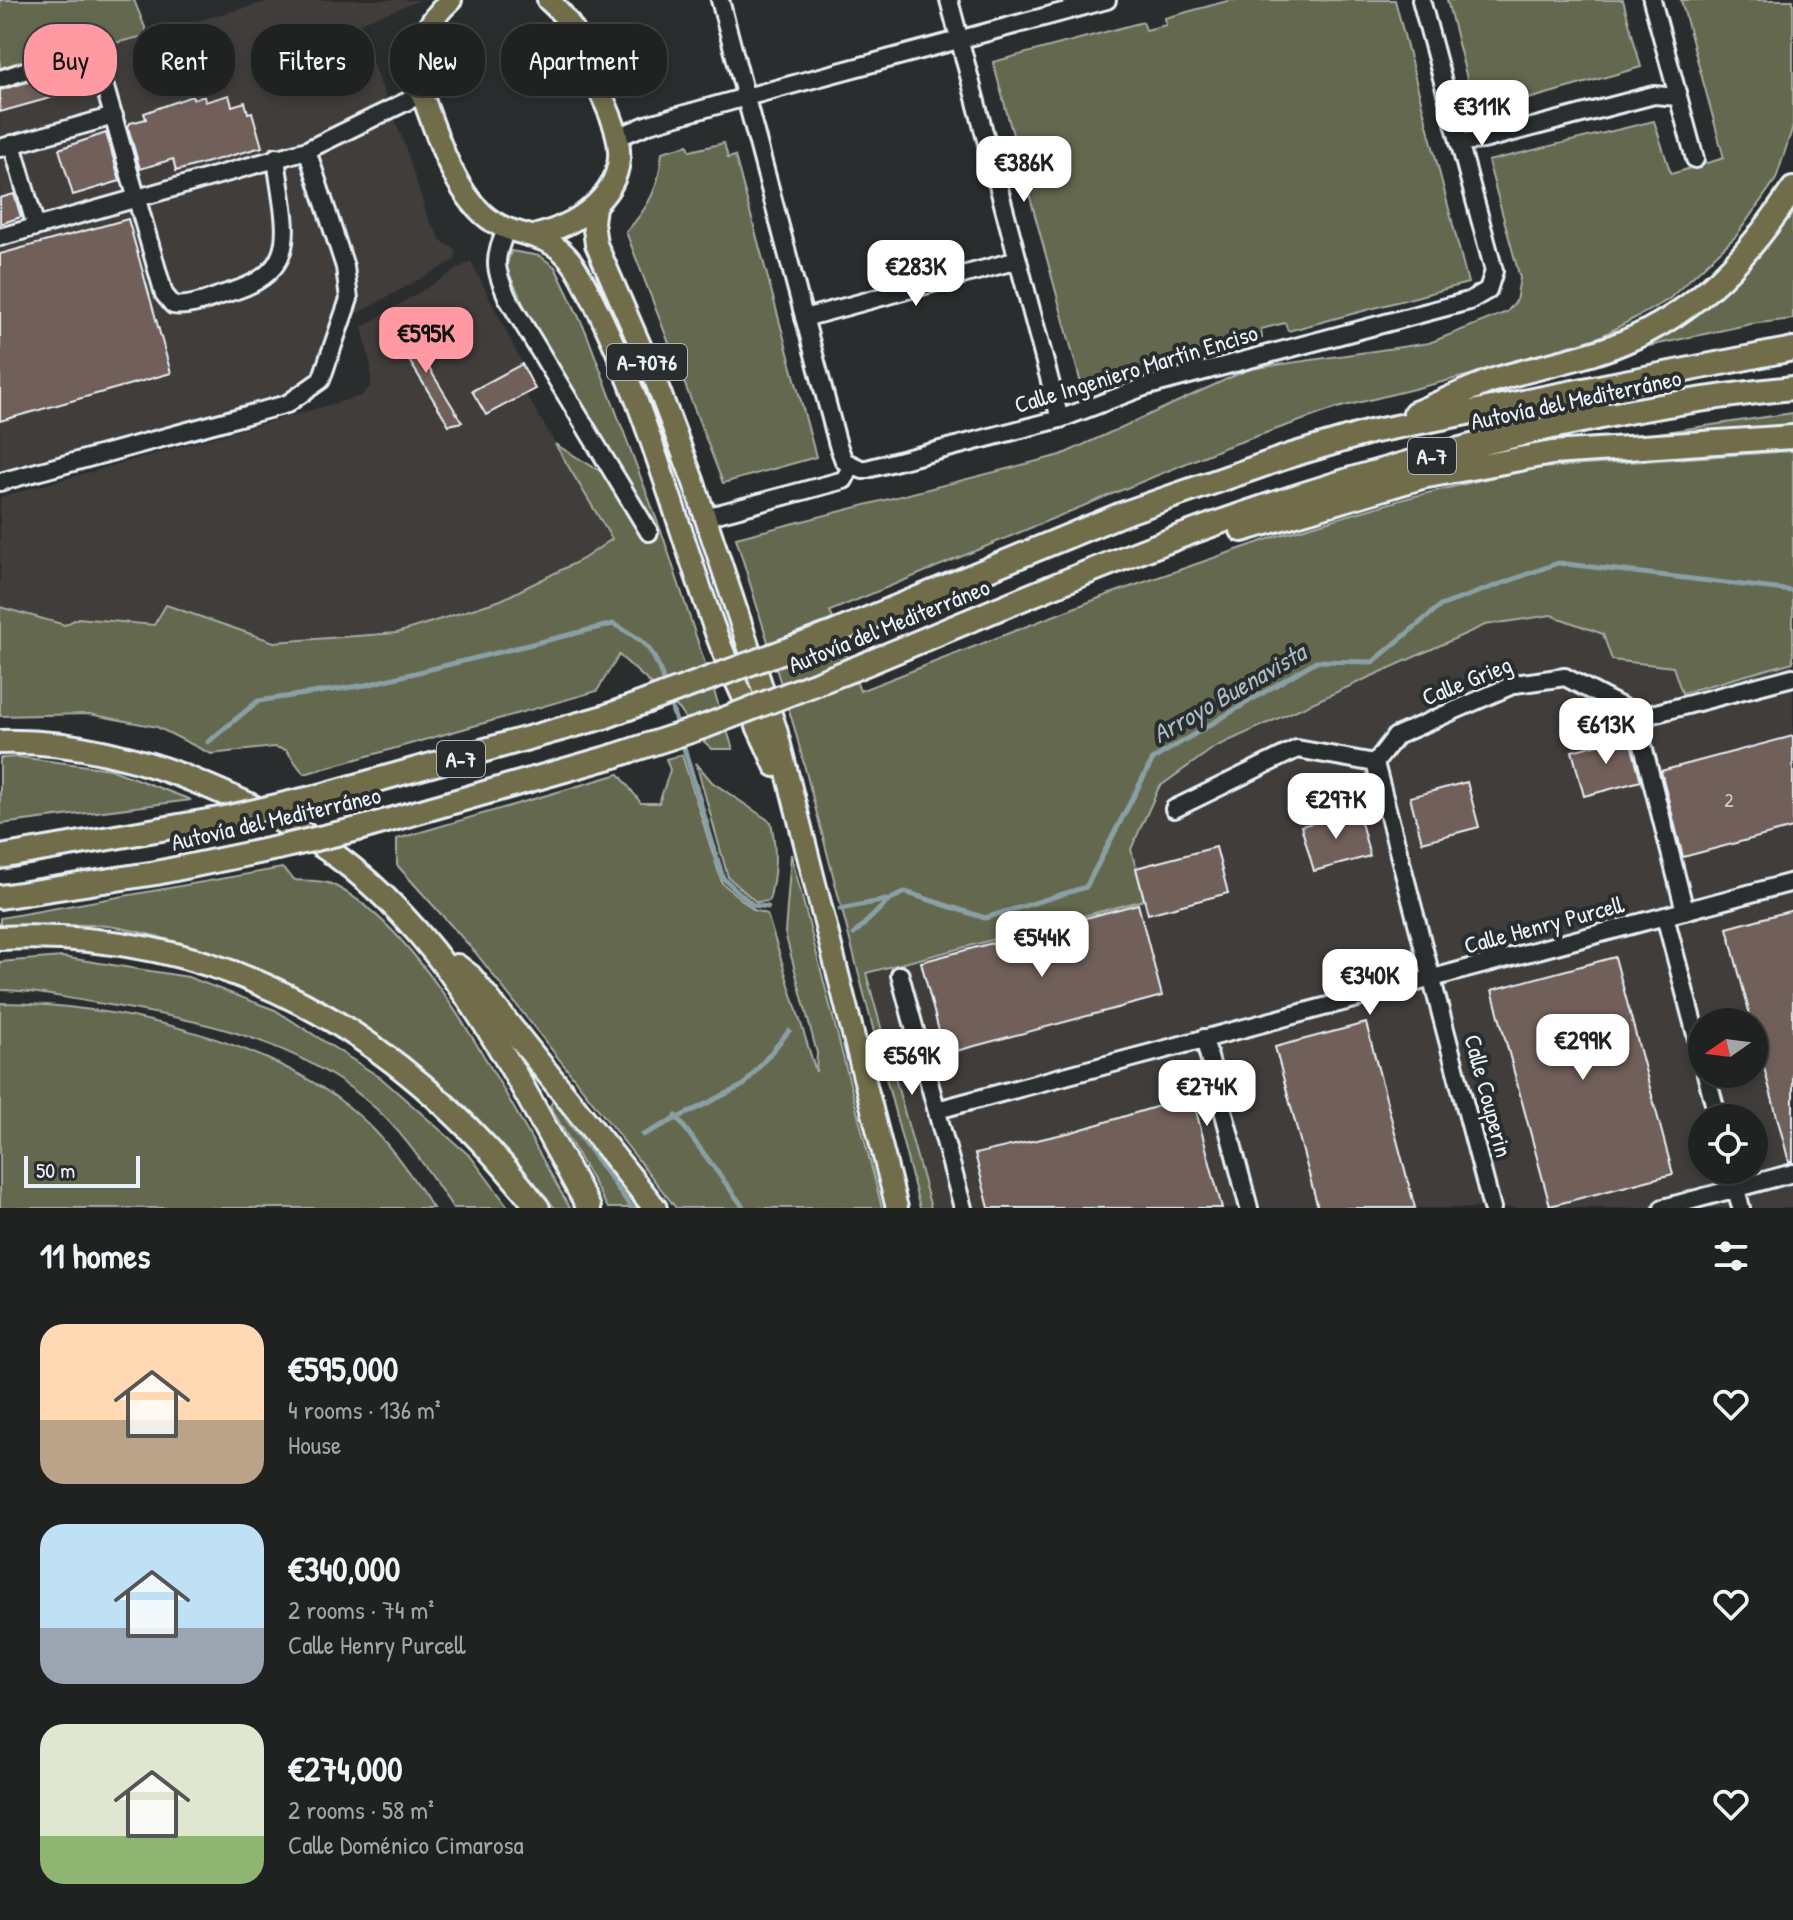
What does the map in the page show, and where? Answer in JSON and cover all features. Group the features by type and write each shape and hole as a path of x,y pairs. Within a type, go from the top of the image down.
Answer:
{"highway":[{"path":"1370,432 1497,379 1623,342 1664,321 1704,295 1732,269 1754,245 1793,189"},
{"name":"Autovía del Mediterráneo","path":"0,857 225,818 316,797 604,717 836,632 1122,514 1370,432 1793,349"},
{"name":"Autovía del Mediterráneo","path":"0,897 156,873 277,848 362,828 614,756 706,726 1083,575 1289,498 1413,460 1606,418 1737,394 1793,388"},
{"path":"1083,575 1422,477 1552,453 1793,437"},
{"path":"0,742 79,747 180,774 289,824 336,856 373,887 427,943 470,976 655,1208"},
{"path":"0,938 67,939 181,956 288,996 343,1024 406,1070 476,1134 538,1208"},
{"path":"427,943 506,1058 589,1208"}],"main road":[{"name":"A-7076","path":"429,24 451,0"},
{"path":"537,235 577,221 595,207 607,192 619,163 618,137 565,9 548,0"},
{"name":"A-7076","path":"423,96 461,187 484,215 507,228 537,235 562,249 580,274 617,354 682,525 716,635 795,814"},
{"name":"A-7076","path":"595,207 593,222 596,244 656,382 706,517 741,632 776,729 897,1208"}],"street":[{"path":"706,517 844,480 848,464 804,318 720,0"},
{"path":"949,0 1060,419"},
{"path":"618,137 649,124 1107,0"},
{"path":"1421,0 1459,142 1483,140 1654,95 1678,97"},
{"path":"1652,0 1695,159"},
{"path":"0,79 58,62 94,61 100,67 164,294 173,305 185,305 253,286 273,272 284,250 276,157"},
{"path":"0,237 307,150 418,96"},
{"path":"36,227 6,146 114,116"},
{"name":"Calle Ingeniero Martín Enciso","path":"848,464 878,467 1060,419 1144,387 1469,301 1488,290 1494,271 1459,142"},
{"path":"0,482 287,404 312,389 327,368 349,299 345,267 307,150"},
{"path":"507,228 495,252 497,273 508,299 649,532"},
{"path":"804,318 1018,260"},
{"name":"Calle Grieg","path":"1375,763 1396,736 1515,684 1565,677 1641,717"},
{"path":"1685,911 1640,734 1641,717 1793,677"},
{"path":"1174,809 1297,749 1375,763"},
{"name":"Calle Couperin","path":"1375,763 1492,1208"},
{"name":"Calle Henry Purcell","path":"937,1110 1204,1038 1433,981 1793,882"},
{"path":"1665,916 1689,1008"},
{"path":"900,975 963,1208"},
{"path":"1204,1038 1249,1208"},
{"path":"1663,1208 1793,1173"},
{"path":"1735,1184 1741,1208"}],"shaded area":[{"path":"273,0 421,0 357,24 251,24 251,96 374,96 374,67 405,146 428,219 442,241 456,250 455,260 356,314 333,373 308,403 289,411 0,491 0,68 24,61 24,96 117,96 117,42 133,39 133,96 235,96 235,24 186,24"},
{"path":"471,261 535,389 526,394 612,539 583,559 501,600 397,633 274,642 166,605 155,625 78,618 65,625 0,607 0,497 361,396 371,386 371,367 362,327"},
{"path":"1551,615 1604,634 1612,660 1674,667 1769,668 1793,662 1793,1208 931,1208 857,941 1135,868 1131,849 1159,787 1215,747 1485,625"}],"green space":[{"path":"0,0 134,0 144,24 133,24 133,39 117,42 117,24 24,24 24,61 0,68"},
{"path":"1231,0 1395,0 1468,283 1288,331 1285,323 1261,329 1262,338 1082,387 993,62 1143,22 1146,30 1166,25 1165,18"},
{"path":"1447,0 1623,0 1641,67 1476,114"},
{"path":"1681,0 1793,0 1793,126 1776,179 1736,236 1668,300 1600,337 1470,375 1337,408 1223,448 830,611 860,691 1107,595 1277,536 1411,497 1526,469 1793,451 1793,662 1682,693 1673,667 1612,660 1603,634 1551,615 1485,625 1215,747 1159,787 1131,849 1144,900 866,973 931,1208 920,1208 795,730 736,538 1061,455 1249,369 1429,343 1507,312 1516,301 1520,278 1488,161 1654,121 1671,174 1724,158"},
{"path":"724,143 728,158 735,156 816,457 723,483 626,232 652,195 662,152 688,145 690,151"},
{"path":"1793,202 1793,319 1751,324 1640,348 1726,285 1762,247"},
{"path":"511,251 540,256 555,267 586,332 664,539 733,749 712,749 694,732 680,710 619,655 597,691 304,774 286,750 274,747 211,754 157,727 89,714 0,716 0,607 65,625 78,618 154,625 166,605 274,642 397,633 501,600 583,559 612,539 555,444 603,473 642,539 655,533 536,331 506,267"},
{"path":"1793,413 1793,432 1618,439"},
{"path":"682,755 722,883 754,910 767,914 816,1072 817,1053 785,933 791,854 882,1208 676,1208 475,952 397,865 397,839 619,774 641,803 659,803 670,770 666,759"},
{"path":"19,757 110,769 191,800 0,824 0,758"},
{"path":"696,763 712,782 771,822 775,862 769,901 756,902 728,877"},
{"path":"282,868 295,880 331,884 367,907 402,941 467,1028 570,1208 555,1208 482,1123 435,1079 354,1021 310,996 216,955 121,928 77,925 0,928 0,918"},
{"path":"62,957 188,977 275,1010 381,1078 471,1157 509,1208 453,1208 391,1123 335,1077 303,1059 235,1032 199,1023 46,994 0,990 0,962"},
{"path":"0,1003 46,1005 147,1020 250,1052 297,1073 339,1100 374,1130 433,1208 0,1208"},
{"path":"554,1099 637,1208 608,1208 550,1106"}],"building":[{"path":"24,83 24,96 57,96 0,112 0,90"},
{"path":"192,96 193,99 204,96 205,102 229,96 232,106 245,102 248,113 252,112 262,147 176,171 173,159 140,169 128,127 130,123 146,119 144,113"},
{"path":"106,133 120,181 73,195 59,149"},
{"path":"14,194 21,217 0,224 0,198"},
{"path":"128,219 171,373 0,421 0,254"},
{"path":"402,324 462,422 449,425 391,331"},
{"path":"522,364 535,389 486,415 472,391"},
{"path":"1629,736 1641,781 1584,796 1572,751"},
{"path":"1793,736 1793,828 1683,857 1661,771"},
{"path":"1467,782 1479,827 1422,842 1410,797"},
{"path":"1358,811 1370,856 1314,871 1301,826"},
{"path":"1216,847 1228,893 1148,914 1136,868"},
{"path":"1138,904 1162,996 945,1054 921,962"},
{"path":"1793,910 1793,1162 1789,1162 1768,1083 1768,1008 1748,1008 1727,928"},
{"path":"1615,957 1673,1174 1550,1206 1492,990"},
{"path":"1366,1023 1415,1208 1318,1208 1275,1047"},
{"path":"1192,1096 1222,1208 989,1208 975,1154 1072,1132"}],"waterway":[{"name":"Arroyo Buenavista","path":"854,934 889,900 905,892 985,918 1086,887 1153,759 1316,661 1373,662 1440,606 1558,563 1793,591"},
{"path":"208,742 258,701 366,685 613,624 635,636 649,649 666,690"},
{"path":"669,699 678,728"},
{"path":"682,741 723,878 753,905 768,907"},
{"path":"840,909 886,900"},
{"name":"Arroyo Buenavista","path":"643,1135 744,1085 789,1031"},
{"path":"676,1116 744,1208"},
{"path":"566,1117 632,1208"}]}
